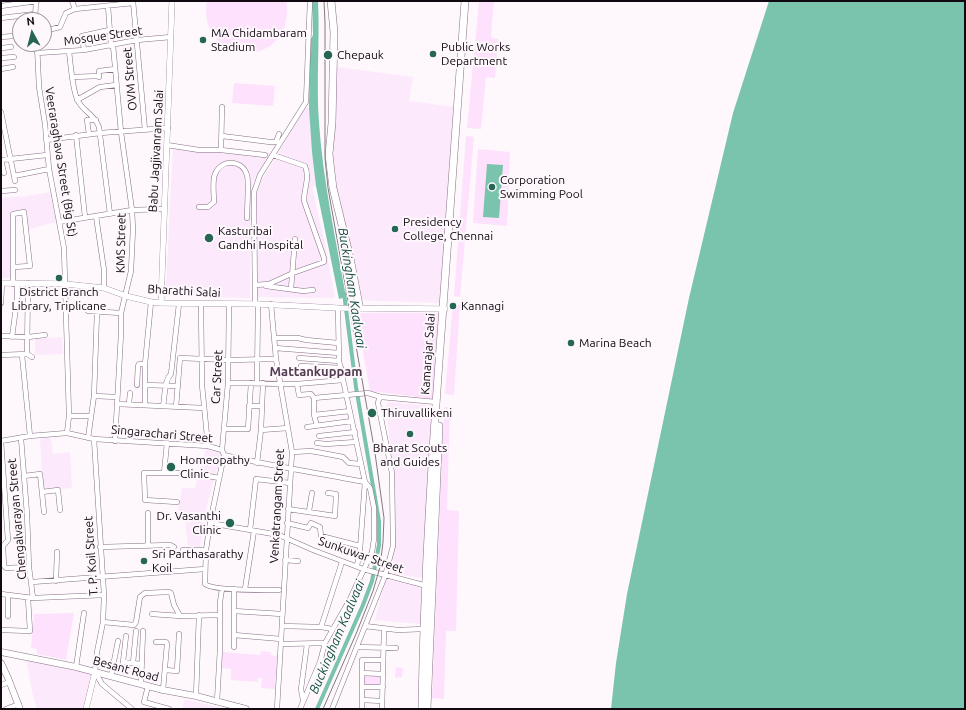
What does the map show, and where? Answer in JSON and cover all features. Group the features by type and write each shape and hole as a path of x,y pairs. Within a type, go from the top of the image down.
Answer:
{"main road":[{"path":"331,1 334,38 332,123 329,154 333,188 350,258 355,306"},
{"name":"Kamarajar Salai","path":"422,709 424,629 429,586 453,155 466,1"},
{"name":"Kamarajar Salai","path":"427,709 429,586 436,402 469,1"},
{"name":"Besant Road","path":"1,652 76,667 163,690 196,696 246,709"},
{"path":"1,664 10,682 19,707"}],"street":[{"path":"1,6 36,1 35,12"},
{"path":"72,1 75,9"},
{"name":"Babu Jagjivanram Salai","path":"161,303 172,1"},
{"path":"257,383 254,192 260,176 306,102 310,1"},
{"path":"52,29 60,27 66,13 75,9 133,2"},
{"name":"OVM Street","path":"133,2 145,130"},
{"name":"KMS Street","path":"108,6 109,30 132,210 131,271 121,314 115,441"},
{"path":"1,18 12,17"},
{"path":"84,50 82,36 109,30"},
{"path":"1,37 12,36"},
{"name":"Mosque Street","path":"37,54 69,52 137,40 171,37"},
{"path":"1,48 11,47"},
{"path":"69,52 78,100 82,107 96,120 100,132 110,214"},
{"name":"Veeraraghava Street (Big St)","path":"37,54 39,87 47,155 64,248 68,416 67,433"},
{"path":"1,58 14,57"},
{"path":"1,69 13,67"},
{"path":"73,77 99,77 99,71 115,69"},
{"path":"78,100 100,87 116,85"},
{"path":"221,150 222,107"},
{"path":"1,112 14,178 49,169"},
{"path":"89,134 87,120 96,120"},
{"path":"46,140 100,132 121,132 168,128"},
{"path":"222,136 276,142 279,134"},
{"path":"76,135 86,217"},
{"path":"167,145 198,150 221,150 265,155"},
{"path":"4,173 1,160 47,155"},
{"path":"260,286 270,284 324,262 324,258 304,201 308,174 305,166 273,155"},
{"path":"199,207 208,207 214,202 214,177 217,169 223,165 233,163 239,164 248,176 247,218"},
{"path":"1,191 15,190"},
{"path":"59,222 132,210 164,209"},
{"path":"12,337 17,300 14,267 13,214 24,212 30,266 14,267"},
{"path":"96,216 104,270 104,288"},
{"path":"291,289 295,239"},
{"path":"1,303 2,283"},
{"name":"Bharathi Salai","path":"2,283 65,284 104,288 126,296 161,303 444,308"},
{"path":"28,283 27,356 30,436"},
{"path":"255,285 303,291 313,290"},
{"path":"145,405 144,364 150,302"},
{"path":"163,406 166,386 171,374 179,304"},
{"path":"201,304 202,385 208,446"},
{"name":"Car Street","path":"222,589 206,586 204,582 206,550 223,453 229,360 229,304"},
{"name":"Venkatrangam Street","path":"271,304 276,359 292,452 277,709"},
{"path":"66,307 85,307 87,310 97,312 121,314"},
{"path":"340,307 338,343 339,361 365,482 357,566"},
{"path":"88,438 94,396 97,312"},
{"path":"1,336 28,337 45,335"},
{"path":"274,338 298,338 338,343"},
{"path":"276,348 339,353"},
{"path":"1,355 27,356"},
{"path":"176,407 180,358 229,360 276,359"},
{"path":"300,358 339,361"},
{"path":"137,385 138,366 139,364 144,364"},
{"path":"301,366 341,368"},
{"path":"228,383 297,384 343,380"},
{"path":"224,429 248,429 251,383"},
{"path":"257,463 261,430 263,383"},
{"path":"297,384 299,395 311,394 314,398 314,415 317,426"},
{"path":"145,385 178,386"},
{"path":"129,404 130,393"},
{"path":"314,398 368,393 381,397 436,402"},
{"path":"94,396 117,397"},
{"path":"332,709 366,626 393,546 392,473 378,403 378,399 381,397"},
{"path":"117,404 204,408"},
{"path":"249,406 262,406"},
{"path":"314,415 350,411"},
{"path":"68,416 92,416"},
{"path":"307,427 352,421"},
{"path":"261,430 288,428"},
{"path":"319,436 355,432"},
{"name":"Singarachari Street","path":"1,441 30,436 67,433 88,438 115,441 208,446 223,453 257,463 365,482"},
{"name":"Chengalvarayan Street","path":"1,630 30,631 32,582 29,567 27,514 21,438"},
{"name":"T. P. Koil Street","path":"94,439 104,595 103,622 95,672"},
{"path":"1,441 8,540 3,543 4,568 29,567"},
{"path":"317,443 326,444 356,442"},
{"path":"164,472 167,443"},
{"path":"292,452 311,451 343,457 349,463 361,464"},
{"path":"176,502 145,500 144,473 192,473 219,478"},
{"path":"24,476 40,474 44,512"},
{"path":"245,589 256,480 290,484"},
{"path":"300,709 320,662 325,644 332,629 350,600 372,552 374,539 374,508 370,488 365,482"},
{"path":"42,492 58,490 60,510"},
{"path":"309,511 312,493"},
{"path":"288,509 335,516 336,494 328,493"},
{"path":"148,513 148,546"},
{"name":"Sunkuwar Street","path":"210,523 280,535 342,562 369,571 429,586"},
{"path":"287,523 308,528 311,523 320,527 321,536 360,546"},
{"path":"100,547 170,545 174,547"},
{"path":"183,550 206,550"},
{"path":"56,581 57,552"},
{"path":"285,560 298,561"},
{"path":"322,627 342,562"},
{"path":"32,582 205,569"},
{"path":"217,702 222,589 279,590"},
{"path":"234,589 234,647"},
{"path":"103,622 134,625 136,622 140,597 145,593 171,593 174,605 180,616"},
{"path":"1,594 31,598 104,595"},
{"path":"8,595 8,616"},
{"path":"234,611 282,614"},
{"path":"76,667 84,613"},
{"path":"152,614 180,616 220,615"},
{"path":"196,696 199,615"},
{"path":"282,626 322,627 332,629"},
{"path":"366,626 398,630 424,629"},
{"path":"382,709 384,628"},
{"path":"141,684 142,630"},
{"path":"133,663 136,631"},
{"path":"165,670 177,671 179,634"},
{"path":"234,635 281,642 325,644"},
{"path":"126,636 123,662 141,664"},
{"path":"111,676 118,641"},
{"path":"156,642 166,642 167,644 163,690"},
{"path":"303,700 301,689 306,644"},
{"path":"357,647 396,648"},
{"path":"362,709 362,660 383,660"},
{"path":"86,709 95,672"},
{"path":"95,672 102,684 132,709"},
{"path":"362,673 383,674"},
{"path":"1,685 10,682"},
{"path":"148,686 144,702 169,709"},
{"path":"362,687 383,687"},
{"path":"362,700 382,701"},
{"path":"6,709 19,707"}],"shaded area":[{"path":"207,1 286,1 287,14 284,28 275,42 263,50 249,53 235,50 222,44 212,33 207,19"},
{"path":"312,1 318,1 318,93 321,145 330,210 346,297 339,299 316,186 312,152 309,108 310,41 313,35"},
{"path":"479,1 494,1 491,37 498,39 495,78 486,77 481,129 467,128"},
{"path":"769,1 965,1 965,709 611,709 616,663 627,594 689,298 733,113"},
{"name":"Presidency College, Chennai","path":"337,67 413,77 409,101 455,107 441,303 353,300 333,158"},
{"path":"234,83 275,86 273,106 232,103"},
{"path":"305,108 309,108 316,186 312,187 335,298 257,297 257,195 261,182"},
{"path":"466,136 474,137 460,297 454,296"},
{"name":"Kasturibai Gandhi Hospital","path":"173,147 273,153 253,181 251,190 250,298 171,296 166,293"},
{"name":"Corporation Swimming Pool","path":"478,149 510,152 507,226 473,223"},
{"path":"487,164 503,165 499,218 483,217"},
{"path":"50,192 56,222 29,229 25,211 13,211 11,215 12,278 1,278 1,198"},
{"path":"453,304 460,305 454,395 445,394"},
{"path":"356,313 438,313 434,399 370,391"},
{"path":"62,337 63,354 35,355 35,339"},
{"path":"388,402 432,406 423,578 393,574 394,520 392,460 386,407"},
{"path":"444,407 450,407 447,510 459,511 456,631 446,631 444,699 432,698"},
{"path":"51,437 53,454 70,452 72,488 43,491 40,439"},
{"path":"206,449 220,452 221,454 207,505 200,547 188,546 184,513 178,511 182,488 195,488"},
{"path":"386,579 421,588 421,624 375,620"},
{"path":"74,613 66,660 37,654 37,649 31,648 34,614"},
{"path":"261,651 271,652 271,655 277,656 275,689 261,688 262,678 258,678 258,682 231,680 231,669 220,668 222,652 260,655"},
{"path":"26,660 94,674 83,709 37,709"},
{"path":"396,667 403,668 402,677 395,678"},
{"path":"362,673 381,674 380,686 362,685"},
{"path":"185,699 225,709 182,709"}],"waterway":[{"name":"Buckingham Kaalvaai","path":"317,709 363,605 372,581 379,545 379,521 356,387 344,293"}],"railway":[{"path":"323,709 373,591 380,567 384,518 375,453 328,188 325,158 324,1"}],"place":[{"name":"MA Chidambaram Stadium","path":"203,40"},
{"name":"Public Works Department","path":"433,54"},
{"name":"Chepauk","path":"328,55"},
{"name":"Corporation Swimming Pool","path":"492,187"},
{"name":"Presidency College, Chennai","path":"395,229"},
{"name":"Kasturibai Gandhi Hospital","path":"209,238"},
{"name":"District Branch Library, Triplicane","path":"59,278"},
{"name":"Kannagi","path":"453,306"},
{"name":"Marina Beach","path":"571,343"},
{"name":"Thiruvallikeni","path":"372,413"},
{"name":"Bharat Scouts and Guides","path":"410,434"},
{"name":"Homeopathy Clinic","path":"171,467"},
{"name":"Dr. Vasanthi Clinic","path":"230,523"},
{"name":"Sri Parthasarathy Koil","path":"144,561"}],"district":[{"name":"Mattankuppam","path":"316,372"}]}
